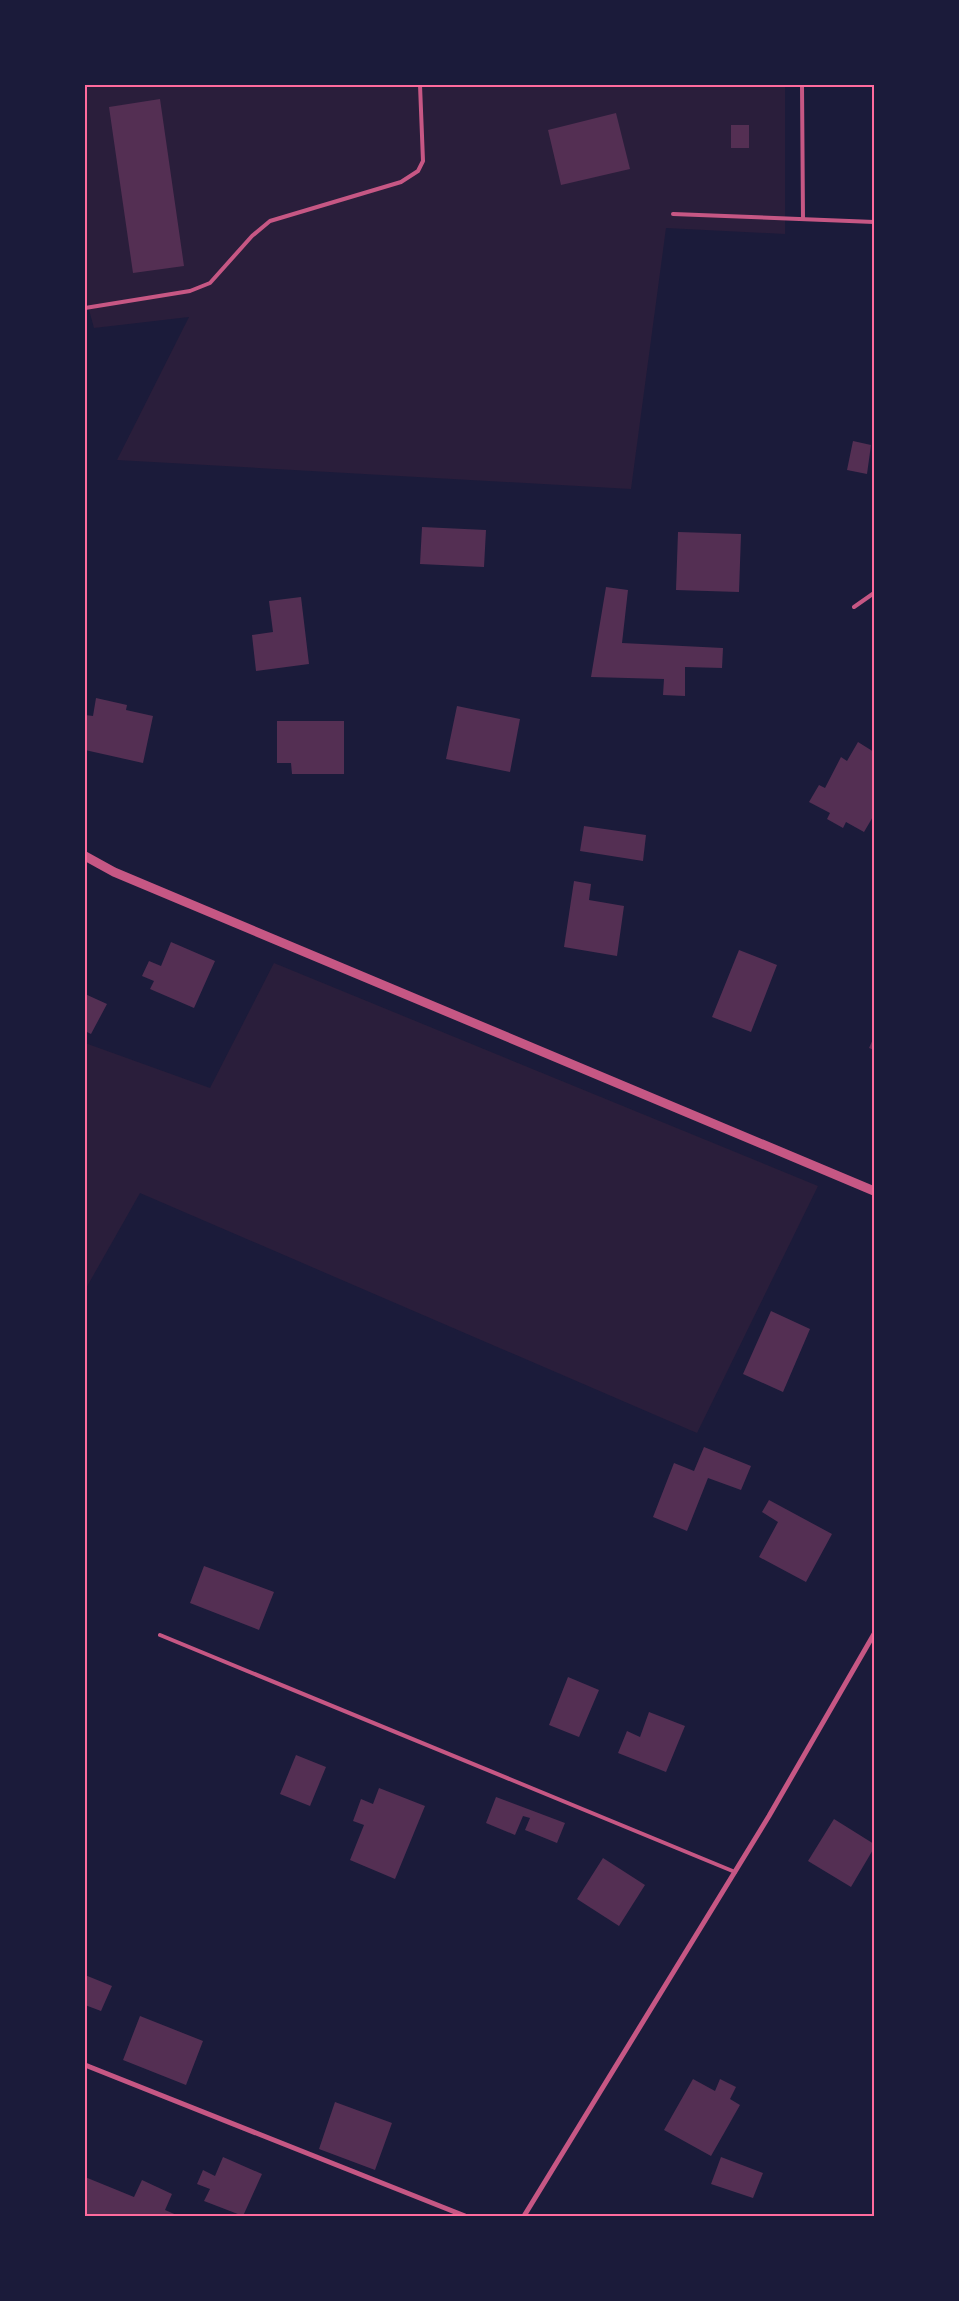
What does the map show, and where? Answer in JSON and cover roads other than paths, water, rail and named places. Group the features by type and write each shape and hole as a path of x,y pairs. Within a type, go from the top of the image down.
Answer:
{"street":[{"path":"85,856 114,872 874,1191"},
{"path":"524,2216 735,1872 874,1634"},
{"path":"85,2065 465,2216"}],"lane":[{"path":"85,308 190,291 210,283 252,236 270,222 401,182 418,171 423,161 420,85"},
{"path":"802,85 803,219"},
{"path":"673,214 874,222"},
{"path":"854,607 874,593"},
{"path":"160,1635 735,1872"}]}
